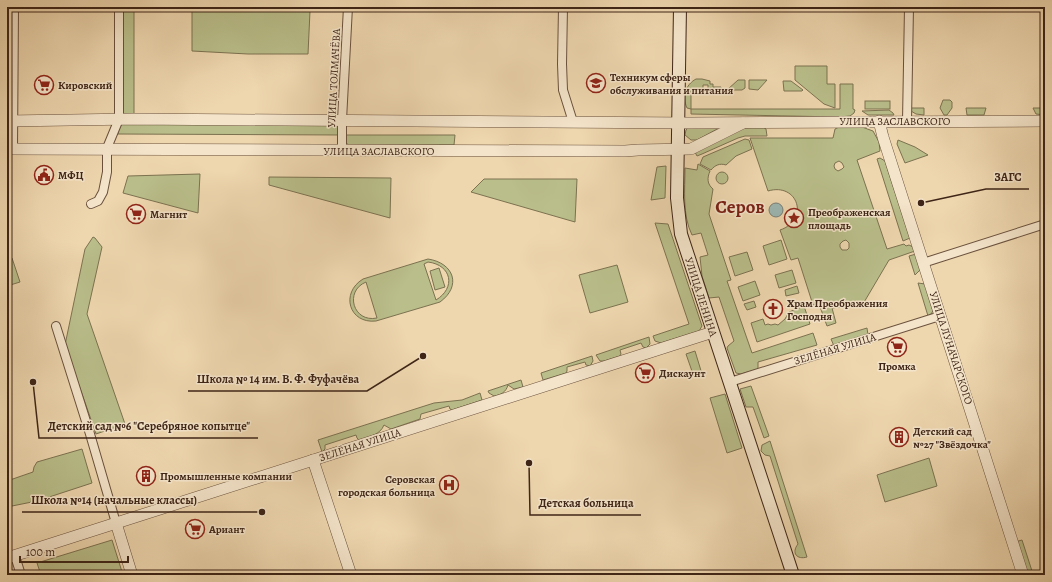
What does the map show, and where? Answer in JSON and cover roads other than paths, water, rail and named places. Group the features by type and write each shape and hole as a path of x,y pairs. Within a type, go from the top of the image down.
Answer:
{"main road":[{"name":"УЛИЦА ЛЕНИНА","path":"680,7 677,198 681,234 793,575"}],"street":[{"path":"10,149 14,7"},
{"path":"91,204 98,201 103,192 107,172 107,148 118,119 119,7"},
{"name":"УЛИЦА ТОЛМАЧЁВА","path":"342,150 342,120 348,7"},
{"path":"563,7 563,90 573,122"},
{"path":"907,121 909,7"},
{"name":"УЛИЦА ЗАСЛАВСКОГО","path":"10,121 118,119 573,122 1045,120"},
{"name":"УЛИЦА ЛУНАЧАРСКОГО","path":"879,121 1023,575"},
{"name":"УЛИЦА ЗАСЛАВСКОГО","path":"10,149 107,148 625,151 691,149 745,122"},
{"path":"924,263 1045,224"},
{"name":"ЗЕЛЁНАЯ УЛИЦА","path":"730,382 940,316"},
{"path":"56,326 132,575"},
{"name":"ЗЕЛЁНАЯ УЛИЦА","path":"11,557 713,332"},
{"path":"313,460 351,575"},
{"path":"11,557 21,575"}],"water":[{"path":"776,203 781,205 783,210 781,215 776,217 771,215 769,210 771,205"}],"place":[{"name":"Техникум сферы обслуживания и питания","path":"596,83"},
{"name":"Кировский","path":"44,85"},
{"name":"МФЦ","path":"44,175"},
{"name":"ЗАГС","path":"921,203"},
{"name":"Магнит","path":"136,214"},
{"name":"Преображенская площадь","path":"794,218"},
{"name":"Храм Преображения Господня","path":"773,309"},
{"name":"Промка","path":"897,347"},
{"name":"Школа № 14 им. В. Ф. Фуфачёва","path":"423,356"},
{"name":"Дискаунт","path":"645,373"},
{"name":"Детский сад №6 \"Серебряное копытце\"","path":"33,382"},
{"name":"Детский сад №27 \"Звёздочка\"","path":"899,437"},
{"name":"Детская больница","path":"529,463"},
{"name":"Промышленные компании","path":"146,476"},
{"name":"Серовская городская больница","path":"449,485"},
{"name":"Школа №14 (начальные классы)","path":"262,512"},
{"name":"Ариант","path":"195,529"}],"district":[{"name":"Серов","path":"740,207"}]}
